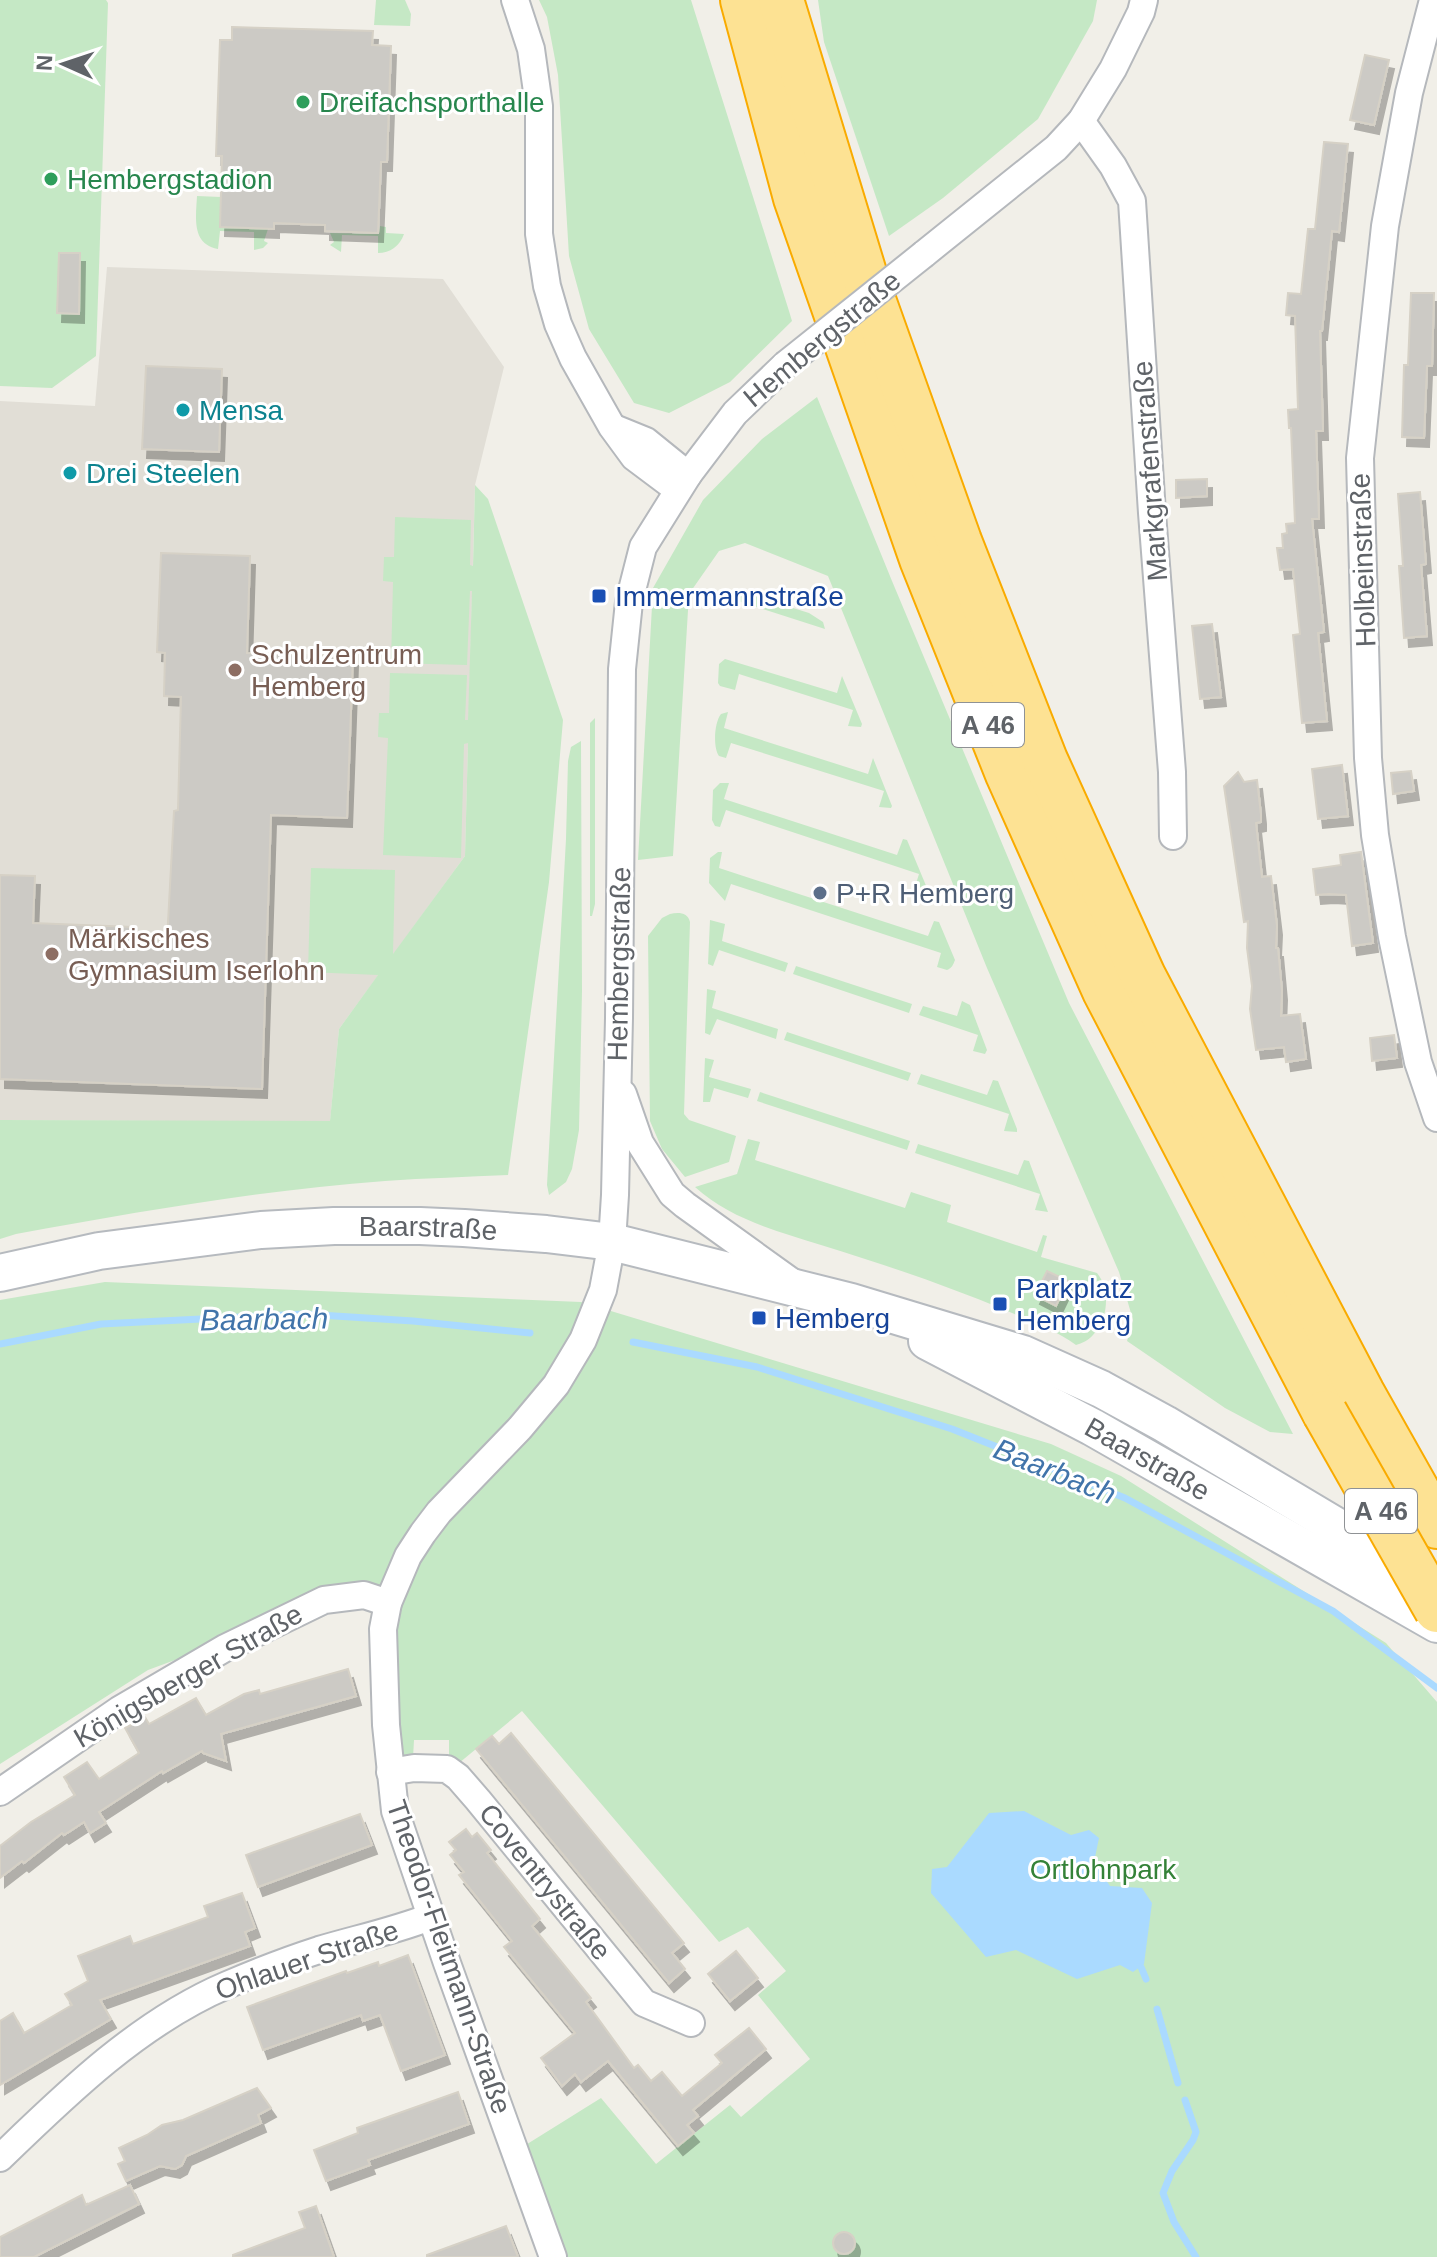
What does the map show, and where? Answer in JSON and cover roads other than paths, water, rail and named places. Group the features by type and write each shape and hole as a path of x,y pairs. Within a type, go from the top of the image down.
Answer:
{"highway":[{"name":"A 46","path":"743,0 796,198 922,559 1008,774 1105,991 1343,1403 1437,1526"},
{"name":"A 46","path":"781,0 867,283 959,541 1052,774 1437,1610"},
{"path":"797,0 867,283"}],"main road":[{"name":"Baarstraße","path":"0,1273 99,1251 261,1230 319,1226 420,1226 546,1234 612,1242 851,1302 1023,1354 1101,1389 1165,1424 1437,1586"},
{"name":"Baarstraße","path":"851,1302 1092,1427 1437,1624"}],"street":[{"path":"515,0 531,49 539,106 539,234 547,286 558,324 573,358 612,427 646,441 683,482"},
{"name":"Hembergstraße","path":"612,1242 618,1079 622,669 629,602 643,547 683,482 735,413 785,365 1056,148 1081,121 1113,69 1144,0"},
{"name":"Holbeinstraße","path":"1433,1 1409,93 1385,226 1360,458 1368,758 1375,835 1418,1062 1437,1118"},
{"name":"Markgrafenstraße","path":"1081,121 1113,166 1132,201 1172,772 1173,836"},
{"name":"Hembergstraße","path":"618,1079 640,1143 672,1194 804,1291"},
{"name":"Theodor-Fleitmann-Straße","path":"553,2257 430,1917 395,1811 390,1772 383,1629 388,1603 408,1556 431,1522 556,1385 583,1340 598,1302 612,1242"},
{"name":"Königsberger Straße","path":"0,1792 119,1710 225,1648 309,1607 324,1600 364,1595 388,1603"},
{"name":"Coventrystraße","path":"390,1772 437,1767 452,1771 644,2003 691,2023"},
{"name":"Ohlauer Straße","path":"0,2158 78,2085 136,2039 199,1998 318,1951 409,1926 430,1917"}],"water":[{"path":"1024,1811 1071,1835 1089,1830 1099,1838 1094,1862 1110,1886 1142,1888 1152,1903 1144,1964 1133,1972 1120,1965 1077,1979 1016,1950 986,1957 931,1893 932,1869 947,1867 989,1813"}],"waterway":[{"name":"Baarbach","path":"0,1344 101,1324 304,1314 530,1333"},
{"name":"Baarbach","path":"633,1342 757,1367 952,1429 1125,1498 1333,1611 1437,1688"},
{"path":"1141,1967 1146,1979"},
{"path":"1157,2009 1178,2083"},
{"path":"1185,2100 1196,2132 1172,2171 1163,2193 1174,2222 1196,2257"}],"place":[{"name":"Dreifachsporthalle","path":"303,102"},
{"name":"Hembergstadion","path":"51,179"},
{"name":"Mensa","path":"183,410"},
{"name":"Drei Steelen","path":"70,473"},
{"name":"Immermannstraße","path":"599,596"},
{"name":"Schulzentrum Hemberg","path":"235,670"},
{"name":"P+R Hemberg","path":"820,893"},
{"name":"Märkisches Gymnasium Iserlohn","path":"52,954"},
{"name":"Parkplatz Hemberg","path":"1000,1304"},
{"name":"Hemberg","path":"759,1318"}],"park label":[{"name":"Ortlohnpark","path":"1103,1869"}]}
